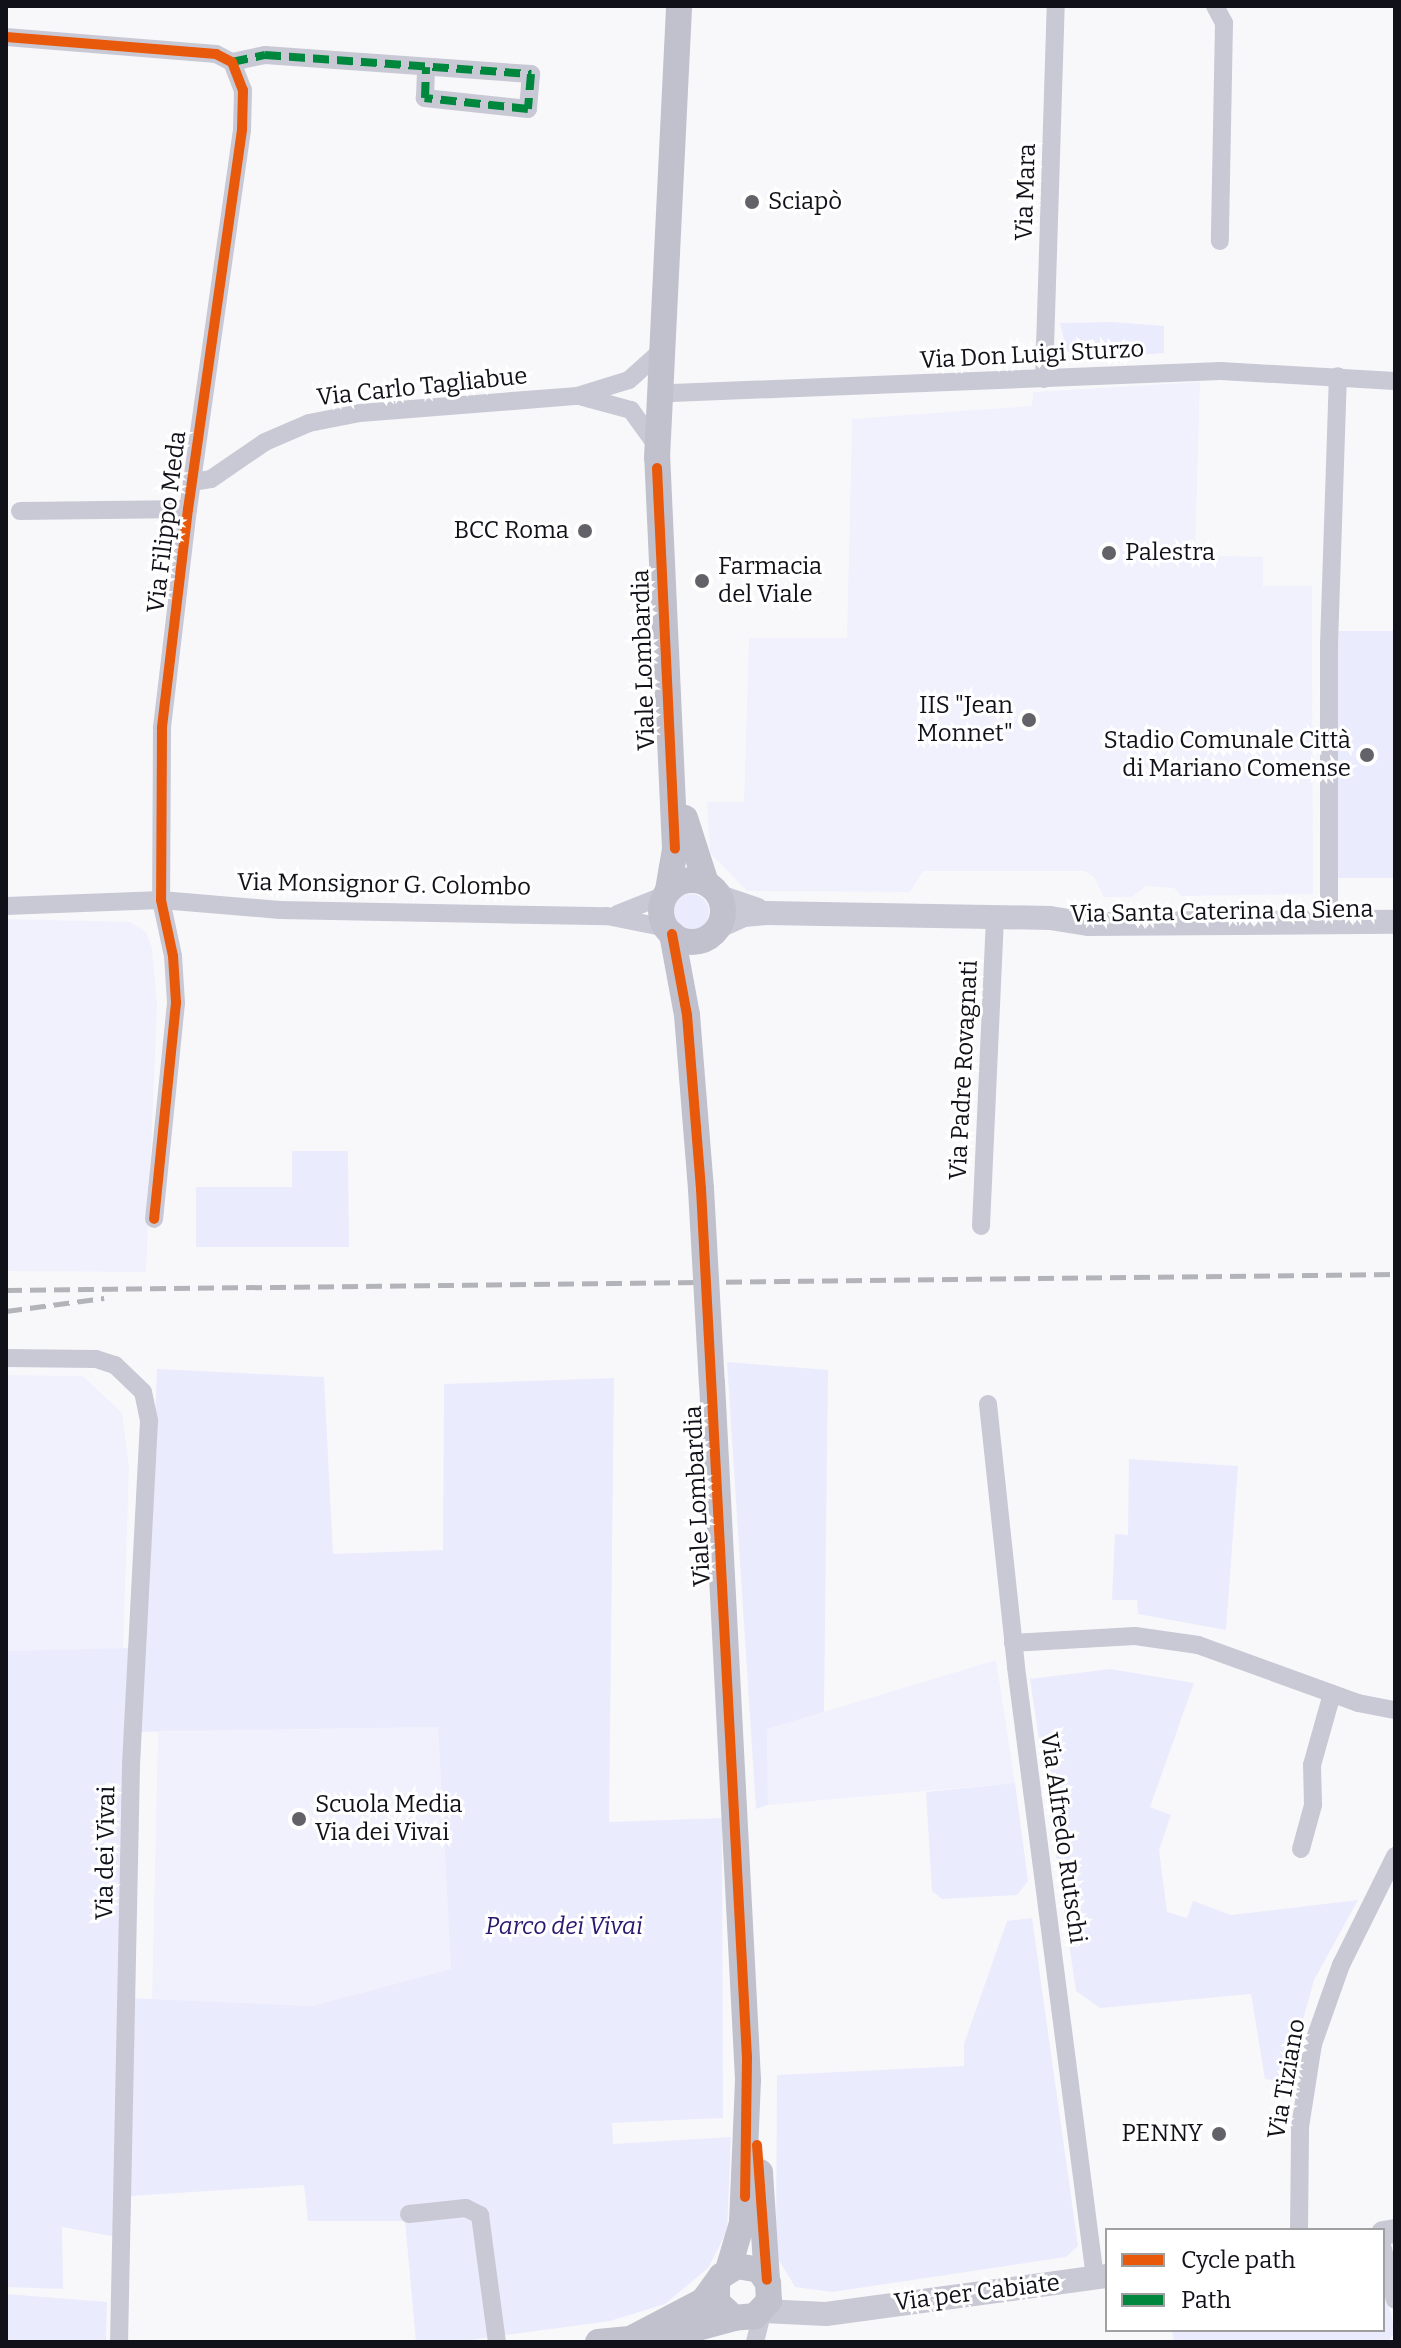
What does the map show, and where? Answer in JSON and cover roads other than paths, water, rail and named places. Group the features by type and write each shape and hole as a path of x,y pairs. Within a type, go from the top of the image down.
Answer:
{"main road":[{"name":"Viale Lombardia","path":"679,6 673,183 672,393 678,740 686,825 713,890"},
{"name":"Viale Lombardia","path":"666,892 675,849 657,448 659,353 673,183"},
{"path":"682,881 713,890 713,932 687,942 669,931 661,914 666,892 682,881"},
{"name":"Viale Lombardia","path":"669,931 687,1015 701,1189 747,2057 767,2280"},
{"name":"Viale Lombardia","path":"687,1015 694,964 713,932"},
{"name":"Viale Lombardia","path":"722,2277 743,2217 747,2057"},
{"path":"598,2342 750,2326 769,2301 767,2280 748,2266 722,2277 703,2301 634,2337"},
{"path":"722,2277 717,2302 750,2326"}],"street":[{"name":"Via Mara","path":"1044,379 1056,6"},
{"path":"1215,6 1224,23 1220,241"},
{"path":"6,37 189,50 232,62 265,55 531,74 528,109 425,98 426,67"},
{"name":"Via Filippo Meda","path":"154,1219 176,1003 173,956 161,900 162,728 188,509 243,118 243,90 232,62"},
{"name":"Via Carlo Tagliabue","path":"192,482 211,479 278,435 325,418 577,396 629,380 659,353"},
{"name":"Via Don Luigi Sturzo","path":"672,393 1221,371 1395,381"},
{"path":"1329,909 1329,645 1338,376"},
{"name":"Via Carlo Tagliabue","path":"577,396 631,410 657,448"},
{"path":"20,511 188,509"},
{"name":"Via Santa Caterina da Siena","path":"713,890 767,913"},
{"name":"Via Monsignor G. Colombo","path":"607,916 639,909 666,892"},
{"name":"Via Monsignor G. Colombo","path":"6,906 161,900 280,910 607,916 669,931"},
{"name":"Via Santa Caterina da Siena","path":"1050,918 1089,911 1395,909"},
{"name":"Via Santa Caterina da Siena","path":"713,932 744,915 767,913 1050,918 1088,924 1395,922"},
{"name":"Via Padre Rovagnati","path":"981,1226 995,917"},
{"name":"Via dei Vivai","path":"6,1358 96,1359 126,1372 143,1392 149,1421 131,1766 119,2342"},
{"name":"Via Alfredo Rutschi","path":"988,1404 1013,1643 1101,2277"},
{"path":"1013,1643 1135,1636 1198,1645 1332,1694 1395,1710"},
{"path":"1301,1849 1313,1805 1312,1765 1332,1694"},
{"name":"Via Tiziano","path":"1299,2228 1300,2127 1313,2044 1341,1965 1395,1856"},
{"path":"409,2214 466,2208 480,2215 496,2302 497,2342"},
{"path":"1385,2258 1395,2300"},
{"name":"Via per Cabiate","path":"848,2310 1101,2277"},
{"path":"767,2280 809,2305 848,2310"},
{"path":"750,2326 848,2310"}],"railway":[{"path":"6,1290 1395,1274"},
{"path":"6,1311 104,1298"}],"place":[{"name":"Sciapò","path":"752,202"},
{"name":"BCC Roma","path":"585,531"},
{"name":"Palestra","path":"1109,553"},
{"name":"Farmacia del Viale","path":"702,581"},
{"name":"IIS \"Jean Monnet\"","path":"1029,720"},
{"name":"Stadio Comunale Città di Mariano Comense","path":"1367,755"},
{"name":"Scuola Media Via dei Vivai","path":"299,1819"},
{"name":"PENNY","path":"1219,2134"}],"park label":[{"name":"Parco dei Vivai","path":"564,1927"}]}
